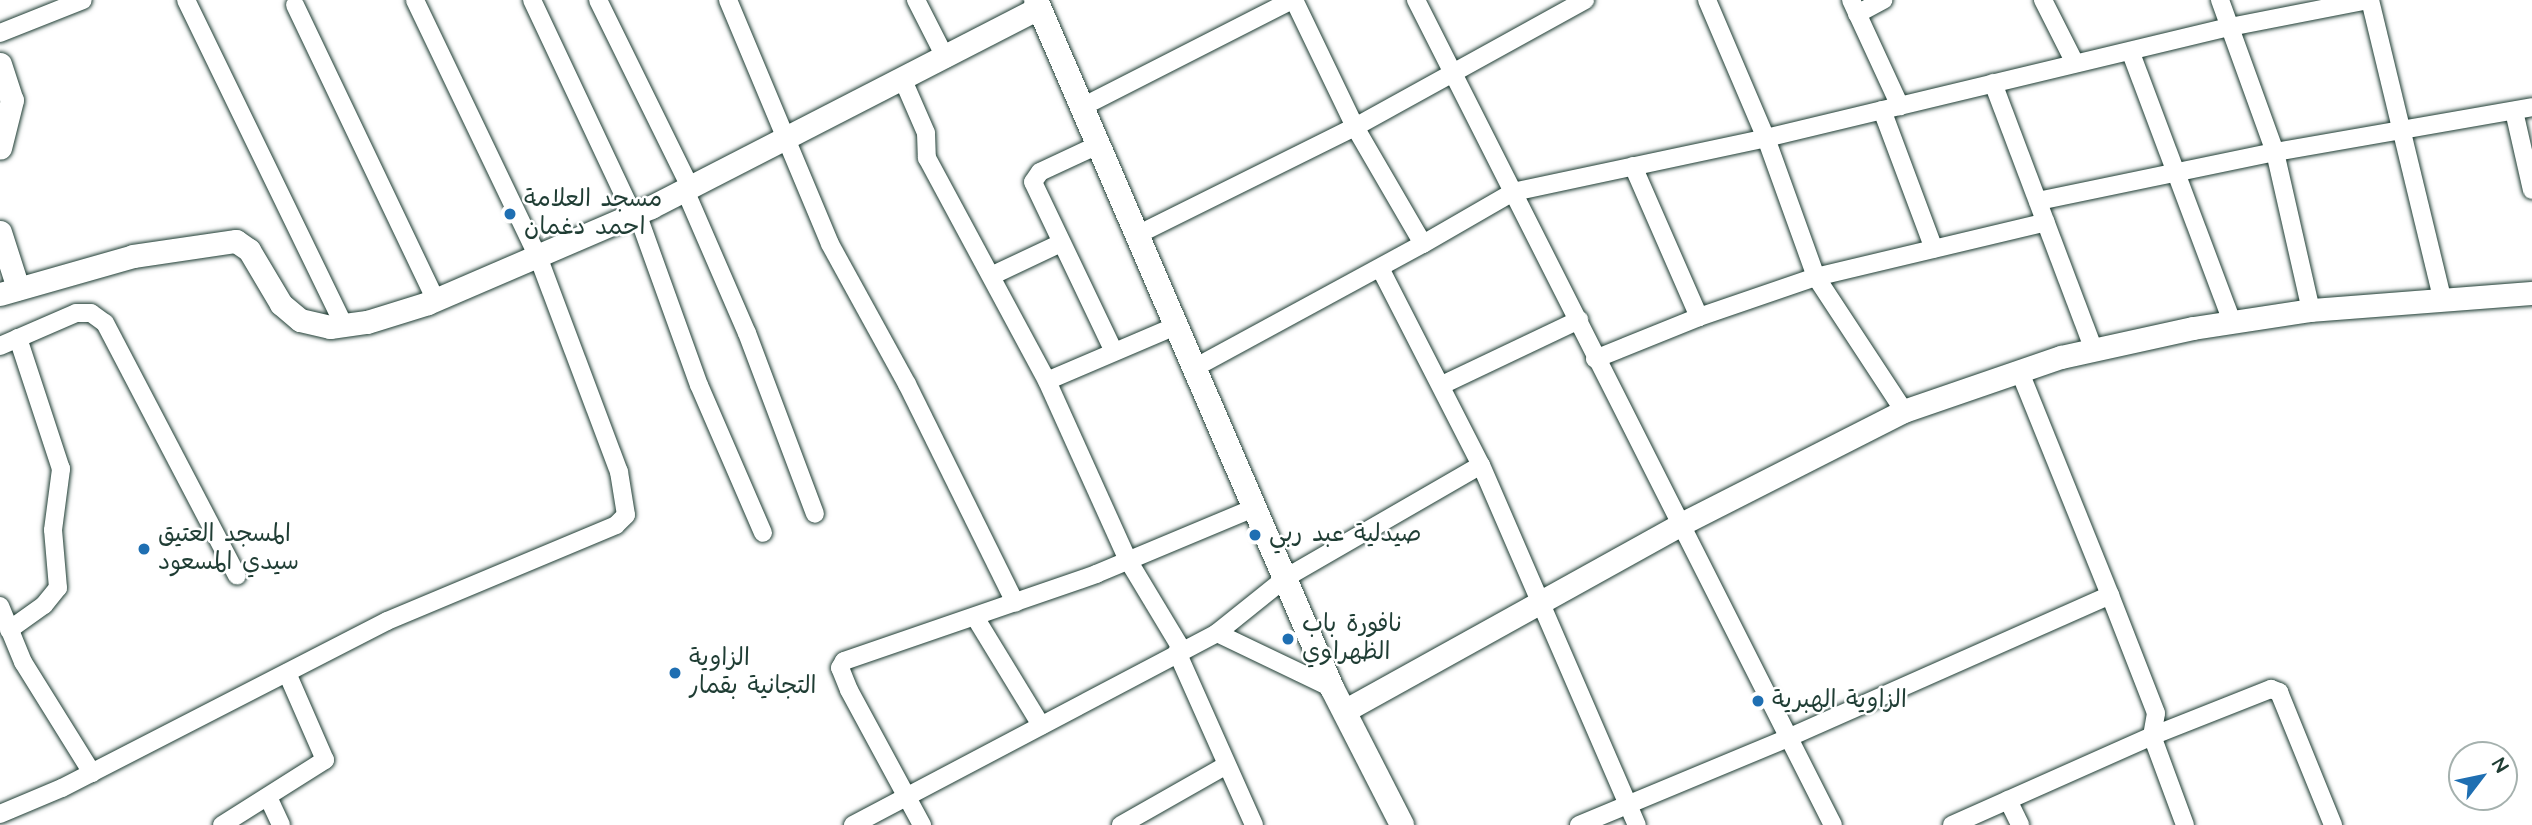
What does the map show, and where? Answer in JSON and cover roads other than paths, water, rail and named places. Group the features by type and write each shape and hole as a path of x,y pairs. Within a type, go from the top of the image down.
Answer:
{"main road":[{"path":"1043,3 1100,144 1287,577 1332,688 1402,825"}],"street":[{"path":"0,33 83,0"},
{"path":"186,0 344,326"},
{"path":"0,814 92,772 387,621 624,519 626,497 619,472 538,257 415,0"},
{"path":"532,0 635,214 733,472 763,533"},
{"path":"598,0 687,188 747,333 815,514"},
{"path":"728,0 830,244 907,384 1015,603"},
{"path":"916,0 946,59"},
{"path":"1084,106 1293,0 1355,127 1423,244"},
{"path":"1416,0 1578,320 1595,359 1833,825"},
{"path":"1139,234 1355,127 1452,71 1585,0"},
{"path":"1707,0 1766,138 1816,277 1904,411"},
{"path":"1883,0 1854,7 1891,108 1934,249"},
{"path":"2043,0 2075,63"},
{"path":"2220,0 2275,152 2311,310"},
{"path":"1196,368 1513,192 1766,138 2230,27 2368,0 2442,298"},
{"path":"0,232 9,291 155,251 236,242 249,250 286,309 317,327 344,326 436,300 635,214 946,59 1043,3"},
{"path":"295,5 436,300"},
{"path":"2131,52 2232,322"},
{"path":"0,64 12,100 0,148"},
{"path":"903,80 926,133 927,158 1047,381 1128,561 1180,651 1225,766 1254,825"},
{"path":"1993,83 2094,348"},
{"path":"2038,201 2177,175 2275,152 2532,107"},
{"path":"2514,111 2532,190"},
{"path":"1100,144 1034,178 1034,188 1114,352"},
{"path":"1633,166 1699,317"},
{"path":"1595,359 1699,317 1816,277 2046,222"},
{"path":"991,276 1061,243"},
{"path":"1380,268 1442,384 1481,465 1637,825"},
{"path":"1344,711 1679,525 1904,411 2094,348 2232,322 2311,310 2532,293"},
{"path":"0,346 85,312 105,323 237,576"},
{"path":"1442,384 1578,320"},
{"path":"1047,381 1178,325"},
{"path":"9,630 44,605 58,587 53,530 61,469 18,338"},
{"path":"2020,372 2156,713 2152,736 2185,825"},
{"path":"853,825 1217,632 1287,577 1481,465"},
{"path":"922,825 909,795 849,690 841,663 851,656 975,617 1128,561 1256,507"},
{"path":"1579,825 1790,737 2110,594"},
{"path":"0,606 23,662 92,772"},
{"path":"975,617 1041,725"},
{"path":"1217,632 1332,688"},
{"path":"222,825 326,758 287,673"},
{"path":"1952,825 2152,736 2274,689 2333,825"},
{"path":"1121,825 1225,766"},
{"path":"268,797 281,825"},
{"path":"2008,800 2021,825"}],"place":[{"name":"مسجد العلامة احمد دغمان","path":"510,214"},
{"name":"صيدلية عبد ربي","path":"1255,535"},
{"name":"المسجد العتيق سيدي المسعود","path":"144,549"},
{"name":"نافورة باب الظهراوي","path":"1288,639"},
{"name":"الزاوية التجانية بقمار","path":"675,673"},
{"name":"الزاوية الهبرية","path":"1758,701"}]}
